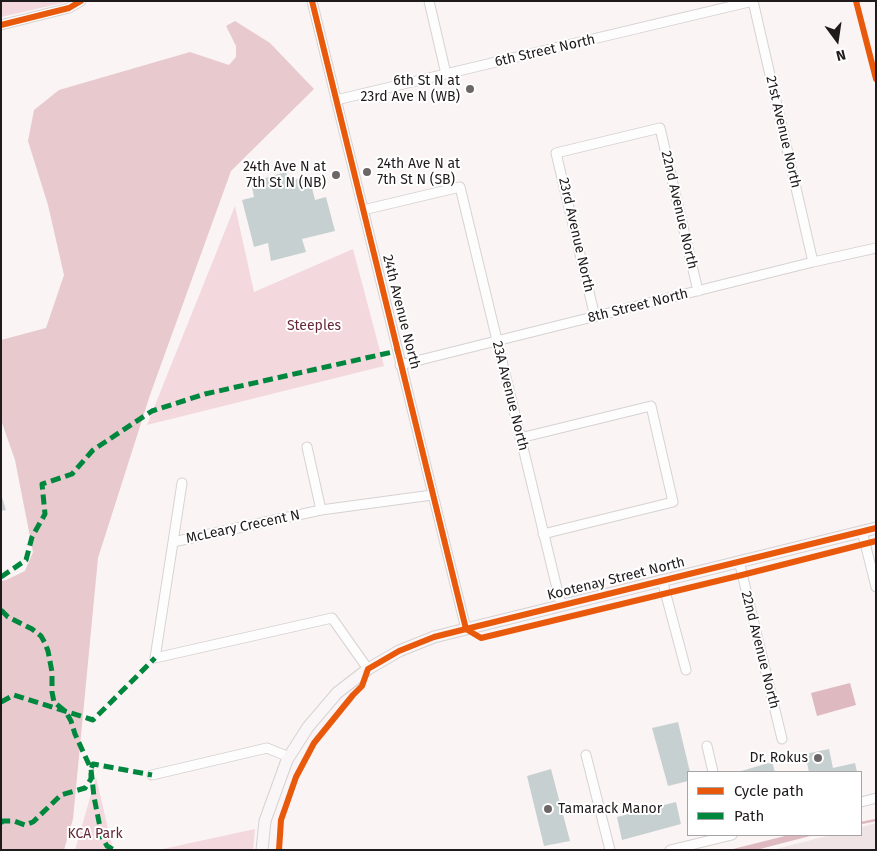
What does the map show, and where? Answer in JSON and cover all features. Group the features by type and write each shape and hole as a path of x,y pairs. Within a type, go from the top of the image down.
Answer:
{"street":[{"path":"1,25 69,8 81,1"},
{"name":"24th Avenue North","path":"312,1 466,629"},
{"path":"429,1 446,74"},
{"name":"6th Street North","path":"336,100 753,1"},
{"name":"21st Avenue North","path":"753,1 813,262"},
{"name":"22nd Avenue North","path":"556,153 660,128 698,291"},
{"name":"23rd Avenue North","path":"556,153 595,317"},
{"name":"23A Avenue North","path":"363,210 460,187 561,605"},
{"name":"8th Street North","path":"400,365 876,248"},
{"path":"520,438 651,406 673,502 543,534"},
{"path":"307,446 321,510"},
{"path":"173,542 182,483"},
{"name":"McLeary Crecent N","path":"368,669 332,618 155,658 173,542 321,510 432,495"},
{"name":"Kootenay Street North","path":"262,850 265,821 289,757 308,727 337,693 368,669 399,651 434,637 876,528"},
{"path":"862,531 876,587"},
{"name":"22nd Avenue North","path":"739,561 782,739"},
{"path":"662,580 686,670"},
{"path":"707,746 713,771"},
{"path":"152,775 267,748 289,757"},
{"path":"586,755 610,850"},
{"path":"862,802 876,798"},
{"path":"670,850 726,836"}],"shaded area":[{"path":"235,21 270,43 314,89 231,171 150,395 98,558 73,819 64,850 1,850 1,581 25,571 33,552 15,460 1,420 1,340 46,328 64,275 48,205 28,141 34,110 59,90 190,52 229,65 236,57 236,46 226,26"},
{"path":"850,683 856,705 817,716 811,693"},
{"path":"876,823 876,850 772,850 827,836 862,836 862,827"},
{"path":"785,836 810,836 756,850 729,850"}],"green space":[{"path":"1,1 71,1 1,17"},
{"name":"Steeples","path":"235,206 254,292 353,249 384,366 147,425"},
{"name":"KCA Park","path":"96,777 113,850 75,850"},
{"name":"KCA Park","path":"255,829 253,850 158,850"}],"building":[{"path":"286,172 289,181 309,176 315,200 326,197 335,231 302,239 306,252 271,261 268,243 254,247 242,200 254,197 251,182"},
{"path":"1,494 6,510 1,511"},
{"path":"678,722 690,771 687,771 687,781 668,786 652,728"},
{"name":"Dr. Rokus","path":"829,749 833,768 855,763 857,771 809,771 805,754"},
{"path":"772,762 775,771 741,771"},
{"name":"Tamarack Manor","path":"551,769 570,841 544,846 527,776"},
{"path":"676,802 681,824 622,840 617,817"}],"waterway":[{"path":"862,823 876,820"}],"marked path":[{"path":"1,577 26,560 32,537 45,514 42,484 72,474 93,450 152,411 205,394 397,351"},
{"path":"1,610 8,617 32,629 41,636 45,643 52,672 54,702 66,712 71,721 91,769 94,797 102,837 107,846 114,850"},
{"path":"1,702 14,695 93,720 155,658"},
{"path":"1,823 3,821 14,821 25,825 33,822 61,795 85,788 91,779 93,764 152,775"}],"cycle path":[{"path":"1,25 69,8 81,1"},
{"path":"312,1 466,629"},
{"path":"856,1 876,79"},
{"path":"279,850 281,820 296,777 314,743 362,686 368,669 399,651 434,637 876,528"},
{"path":"466,629 481,638 876,541"}],"place":[{"name":"6th St N at 23rd Ave N (WB)","path":"470,89"},
{"name":"24th Ave N at 7th St N (SB)","path":"367,172"},
{"name":"24th Ave N at 7th St N (NB)","path":"336,175"},
{"name":"Dr. Rokus","path":"818,758"},
{"name":"Tamarack Manor","path":"548,809"}]}
